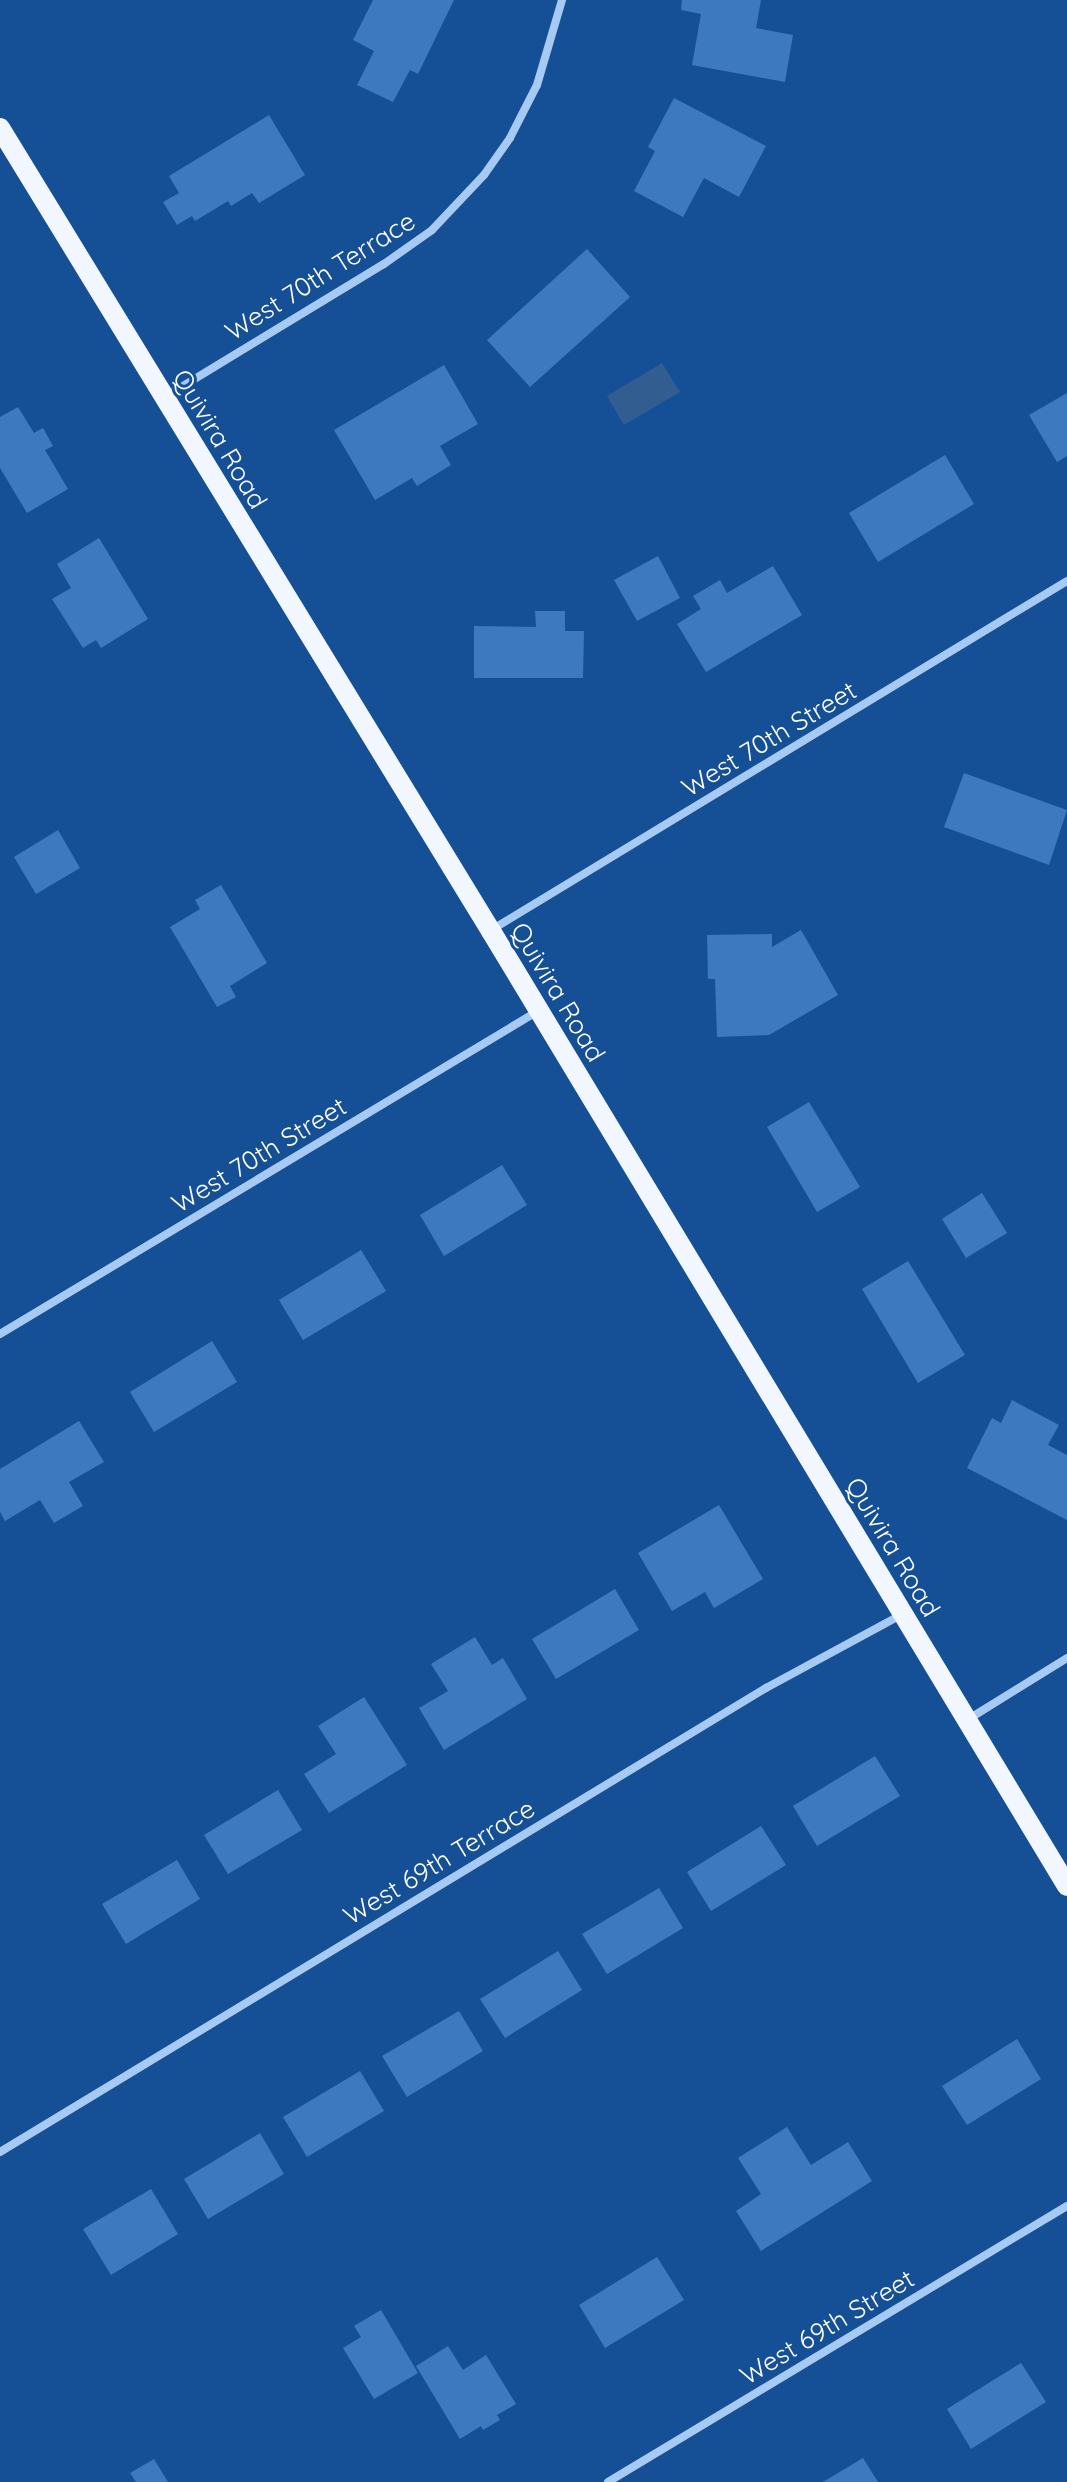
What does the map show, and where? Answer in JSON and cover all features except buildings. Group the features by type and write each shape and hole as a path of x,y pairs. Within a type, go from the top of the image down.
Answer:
{"main road":[{"name":"Quivira Road","path":"0,128 539,1010 1067,1886"}],"street":[{"name":"West 70th Terrace","path":"164,398 384,264 432,230 484,175 510,138 537,85 562,0"},
{"name":"West 70th Street","path":"491,931 1067,581"},
{"name":"West 70th Street","path":"0,1334 539,1010"},
{"name":"West 69th Terrace","path":"0,2152 766,1688 903,1614"},
{"path":"966,1720 1067,1658"},
{"name":"West 69th Street","path":"608,2482 1067,2206"}],"water":[{"path":"662,363 680,392 624,425 607,396"}]}
